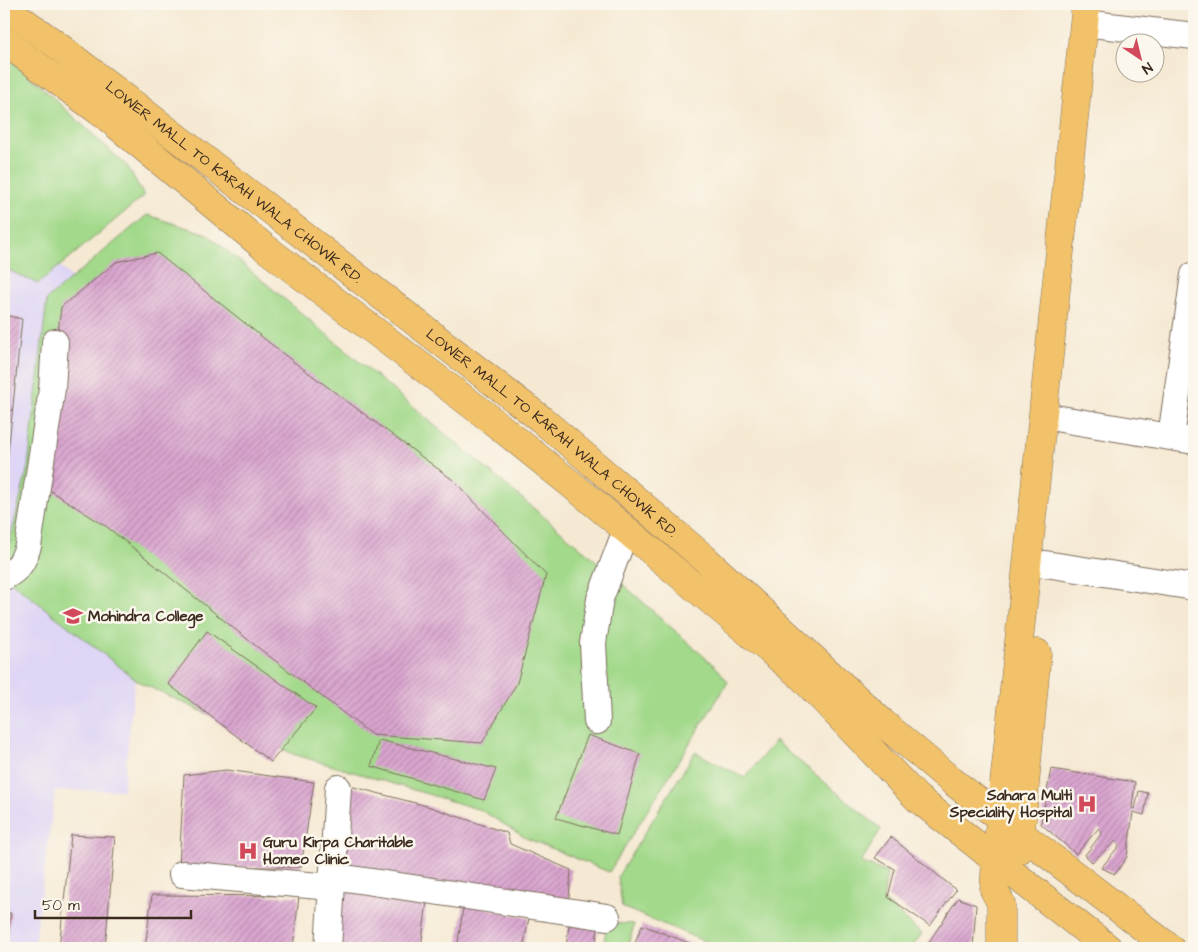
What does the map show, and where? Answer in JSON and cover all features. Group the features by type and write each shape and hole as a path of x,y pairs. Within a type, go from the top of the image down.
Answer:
{"main road":[{"name":"LOWER MALL TO KARAH WALA CHOWK RD.","path":"4,7 541,419 704,558 883,723 952,781 1170,948"},
{"path":"1011,827 1051,418 1094,14"},
{"path":"4,41 107,117 264,247 484,414 579,490 802,677 917,798 1108,948"},
{"path":"1001,948 1001,902 994,890 1006,867 1045,564 1051,418"},
{"path":"579,490 596,467"}],"street":[{"path":"1094,14 1194,36"},
{"path":"1051,418 1182,439 1194,275"},
{"path":"4,577 15,571 24,558 28,546 52,389 54,342"},
{"path":"597,720 594,643 600,599 626,530"},
{"path":"1045,564 1194,587"},
{"path":"328,948 338,788"},
{"path":"182,874 332,881 607,917"}],"shaded area":[{"name":"Mohindra College","path":"4,216 160,357 160,443 123,790 55,791 34,948 4,948"}],"green space":[{"path":"4,56 24,71 128,167 144,196 38,284 4,268"},
{"path":"147,215 207,234 600,564 718,669 728,682 609,872 526,838 481,810 293,754 139,682 4,576 4,565 28,467 47,299"},
{"path":"775,741 881,829 861,862 887,873 883,900 922,934 911,948 721,948 622,907 618,876 695,752 745,778"},
{"path":"607,923 634,924 628,948 603,948"}],"building":[{"path":"157,253 286,356 453,480 546,575 517,683 482,743 372,735 256,646 107,527 40,484 61,307 116,262"},
{"path":"4,315 22,319 5,482 4,482"},
{"path":"207,631 316,708 271,762 168,684"},
{"path":"588,735 640,754 617,835 556,818"},
{"path":"379,740 496,769 484,800 371,766"},
{"path":"1051,769 1135,782 1132,808 1135,809 1139,791 1148,793 1144,815 1133,812 1127,857 1115,874 1101,868 1119,846 1116,841 1092,862 1085,855 1102,833 1099,828 1076,854 1041,824"},
{"path":"226,770 314,782 301,867 179,867 184,775"},
{"path":"346,785 427,806 507,833 510,844 571,870 569,899 343,872"},
{"path":"71,835 115,837 105,948 59,948"},
{"path":"891,837 956,890 930,926 888,897 895,869 875,858"},
{"path":"336,888 427,901 421,948 334,948"},
{"path":"152,895 299,896 293,948 145,948"},
{"path":"958,898 976,905 973,948 925,948"},
{"path":"464,903 529,918 523,948 457,948"},
{"path":"4,913 11,913 6,948 4,948"},
{"path":"569,925 598,928 595,948 566,948"},
{"path":"642,925 702,948 633,948"}],"place":[{"name":"Mohindra College","path":"73,616"},
{"name":"Sahara Multi Speciality Hospital","path":"1087,804"},
{"name":"Guru Kirpa Charitable Homeo Clinic","path":"248,851"}]}
